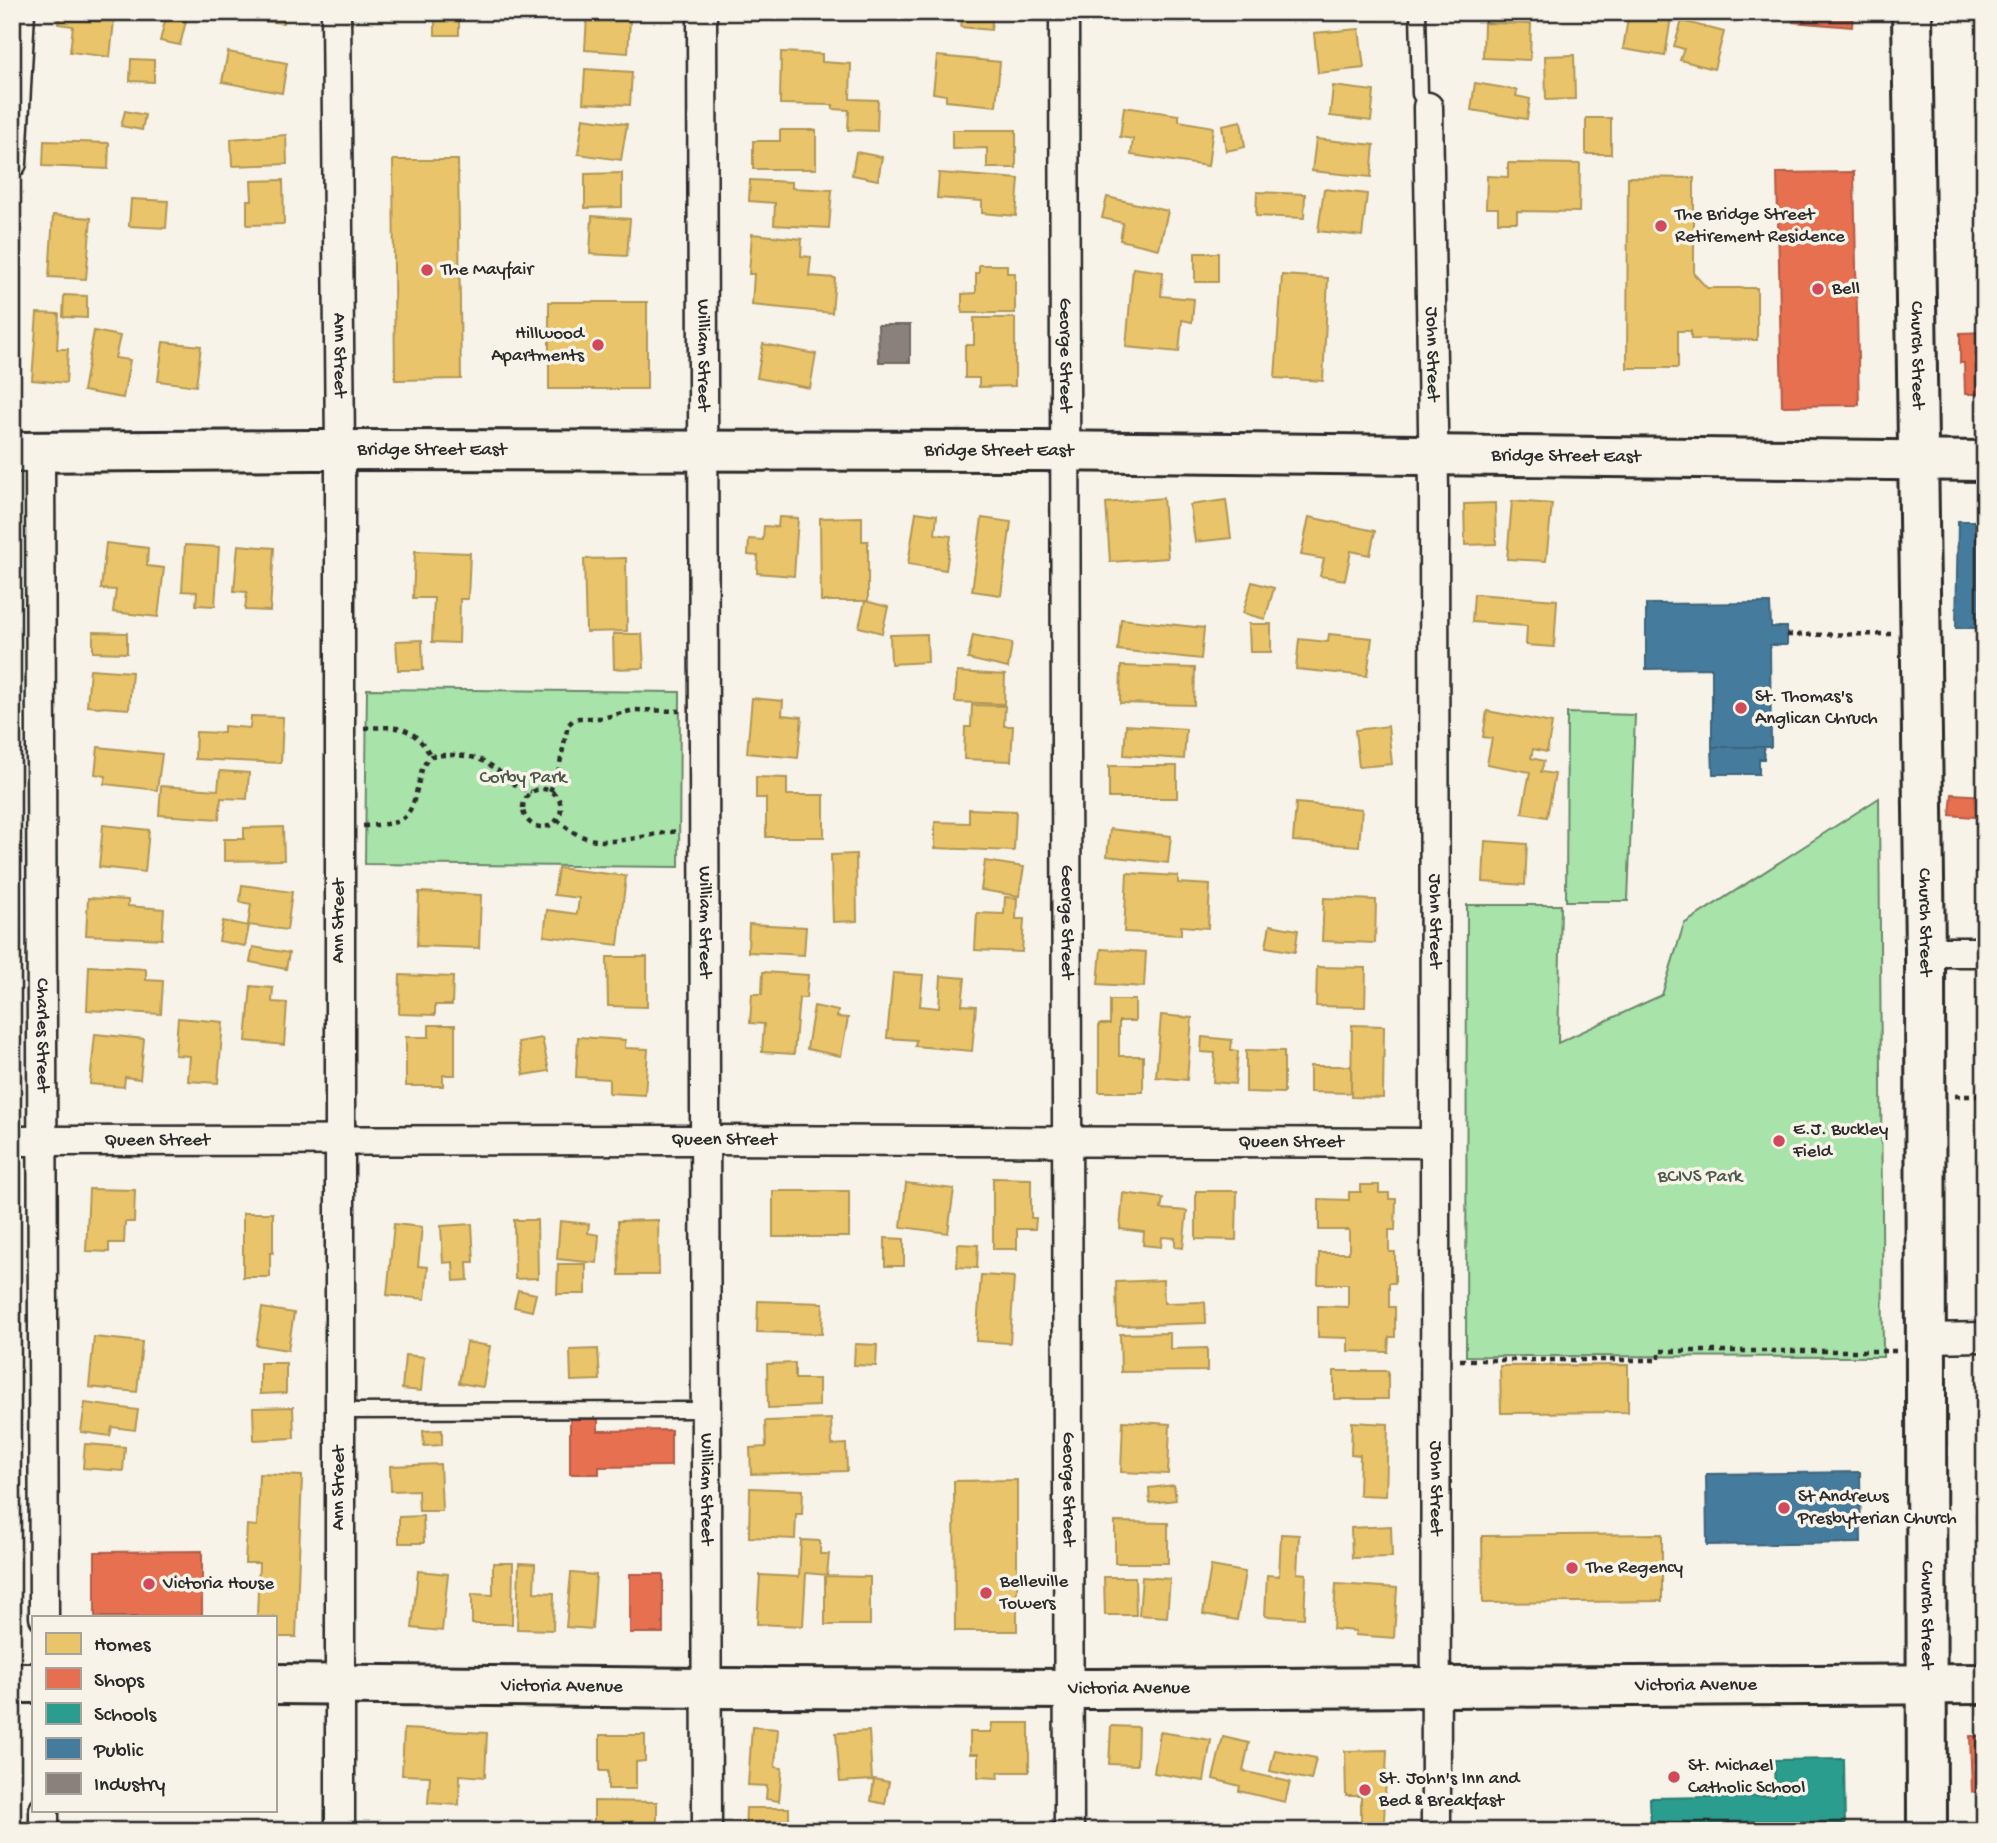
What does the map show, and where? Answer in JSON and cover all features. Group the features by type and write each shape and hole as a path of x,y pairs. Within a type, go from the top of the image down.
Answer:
{"street":[{"path":"12,163 20,12"},
{"name":"Ann Street","path":"336,12 340,450 340,1831"},
{"name":"William Street","path":"702,12 707,1831"},
{"name":"George Street","path":"1064,12 1069,1831"},
{"name":"Church Street","path":"1912,12 1925,952 1915,1345 1927,1831"},
{"name":"John Street","path":"1428,107 1434,457 1436,1831"},
{"name":"Bridge Street East","path":"26,452 1066,451 1985,461"},
{"name":"Charles Street","path":"26,452 42,1141 44,1616"},
{"path":"1925,952 1985,952"},
{"name":"Queen Street","path":"12,1141 1435,1143"},
{"path":"1915,1345 1985,1337"},
{"path":"12,1683 32,1682"},
{"name":"Victoria Avenue","path":"276,1684 1069,1689 1985,1684"},
{"path":"44,1812 44,1831"}],"lane":[{"name":"John Street","path":"1418,12 1420,94 1428,107"},
{"path":"339,1411 706,1410"}],"path":[{"path":"1787,635 1882,635"},
{"path":"550,791 558,773 568,725 573,720 602,718 634,710 683,711"},
{"path":"361,729 393,726 402,728 420,741 430,756"},
{"path":"430,756 464,756 477,759 485,762 514,786 531,792 544,789 550,791 555,794 561,806 557,819 548,826 536,826 526,819 523,801 531,792"},
{"path":"362,826 393,824 404,820 413,805 423,767 430,756"},
{"path":"557,819 577,836 595,841 637,838 683,830"},
{"path":"1947,1097 1985,1096"},
{"path":"1455,1360 1659,1360 1659,1351 1915,1345"}],"green space":[{"name":"Corby Park","path":"367,689 680,692 679,867 365,864"},
{"path":"1567,713 1635,715 1628,901 1566,901"},
{"name":"BCIVS Park","path":"1879,798 1883,1357 1466,1356 1467,905 1561,905 1558,1043 1662,995 1684,924"}],"building: Homes":[{"path":"60,12 115,12 110,57 70,52 73,26 58,24"},
{"path":"200,12 284,12 283,23 200,15"},
{"path":"379,12 421,12 420,15"},
{"path":"435,12 459,12 459,35 435,35"},
{"path":"963,12 993,12 991,30 961,27"},
{"path":"1124,12 1185,12 1185,22 1142,20 1142,17 1124,16"},
{"path":"1311,12 1377,12 1376,19 1311,18"},
{"path":"1629,12 1671,17 1665,56 1623,49"},
{"path":"587,16 630,20 628,53 585,50"},
{"path":"166,17 186,21 180,45 160,41"},
{"path":"1682,21 1724,32 1714,69 1680,60 1684,49 1674,46"},
{"path":"1484,23 1531,24 1530,60 1483,58"},
{"path":"1359,29 1364,68 1318,73 1314,33"},
{"path":"228,52 287,63 282,93 222,82"},
{"path":"781,52 822,54 822,62 851,64 850,99 878,100 877,131 848,130 849,110 833,109 833,105 780,104"},
{"path":"1574,55 1575,99 1546,100 1545,56"},
{"path":"937,56 1000,62 996,106 946,101 946,95 933,93"},
{"path":"131,59 154,60 154,82 130,81"},
{"path":"585,69 632,72 630,105 583,103"},
{"path":"1475,83 1517,90 1516,96 1530,99 1527,119 1471,110"},
{"path":"1333,86 1374,91 1371,121 1330,116"},
{"path":"1124,107 1179,115 1179,121 1213,127 1208,166 1131,155 1133,139 1120,137"},
{"path":"125,111 145,115 142,130 121,126"},
{"path":"583,118 627,124 621,160 578,154"},
{"path":"1586,118 1611,118 1611,154 1586,154"},
{"path":"1241,121 1245,147 1226,151 1222,125"},
{"path":"780,130 816,130 816,169 753,169 753,141 780,141"},
{"path":"952,130 1016,130 1016,168 987,168 987,148 952,149"},
{"path":"286,135 287,164 232,166 231,139"},
{"path":"1316,139 1374,145 1371,177 1312,171"},
{"path":"44,141 109,143 108,169 43,166"},
{"path":"856,152 882,157 878,180 852,175"},
{"name":"The Mayfair","path":"393,160 458,160 461,379 395,380"},
{"path":"1508,163 1580,164 1579,212 1517,211 1517,222 1498,222 1498,208 1486,208 1487,176 1508,177"},
{"path":"622,173 622,207 585,208 585,174"},
{"path":"939,173 1019,179 1016,216 982,213 982,201 937,198"},
{"name":"The Bridge Street Retirement Residence","path":"1628,177 1694,178 1694,274 1707,288 1757,288 1757,340 1691,339 1691,331 1678,331 1678,368 1627,368"},
{"path":"283,180 284,224 247,225 247,200 252,200 251,181"},
{"path":"750,180 792,182 792,188 832,190 829,228 774,225 775,203 749,201"},
{"path":"1324,189 1367,194 1362,236 1318,231"},
{"path":"1257,192 1305,194 1304,218 1256,216"},
{"path":"1107,197 1168,211 1159,249 1120,240 1123,223 1102,218"},
{"path":"131,199 168,201 166,228 129,226"},
{"path":"53,215 91,218 86,279 49,277"},
{"path":"592,216 630,219 627,256 590,254"},
{"path":"752,234 802,239 801,256 811,257 809,276 835,278 832,313 752,305 754,274 749,274"},
{"path":"1195,253 1218,253 1218,282 1195,282"},
{"path":"979,265 1007,265 1007,273 1015,273 1015,313 962,313 962,294 976,293 976,273 979,273"},
{"path":"1133,268 1163,272 1161,296 1194,299 1192,322 1182,320 1179,352 1126,347"},
{"path":"1282,275 1328,278 1323,381 1275,378"},
{"path":"64,295 87,296 87,318 63,317"},
{"name":"Hillwood Apartments","path":"549,302 647,302 647,389 549,389"},
{"path":"37,313 59,314 57,349 68,349 66,383 32,380"},
{"path":"974,318 1015,318 1015,386 979,387 979,378 965,378 965,345 974,345"},
{"path":"94,331 120,336 115,358 130,360 123,398 83,391"},
{"path":"163,342 201,346 196,386 158,381"},
{"path":"763,344 816,354 810,388 757,378"},
{"path":"1163,498 1168,558 1110,562 1106,503"},
{"path":"1226,500 1231,538 1195,542 1190,505"},
{"path":"1512,501 1552,504 1546,561 1507,559"},
{"path":"1495,503 1496,544 1465,545 1464,504"},
{"path":"916,512 937,515 935,534 951,536 946,570 908,564"},
{"path":"779,517 798,518 794,576 757,573 758,556 748,555 749,539 763,540 764,526 778,527"},
{"path":"862,517 862,541 868,541 868,601 821,601 820,518"},
{"path":"1309,517 1375,531 1370,555 1351,551 1345,580 1320,576 1324,559 1301,555"},
{"path":"982,518 1011,522 1001,595 972,591"},
{"path":"106,543 148,548 147,566 164,568 158,617 113,612 116,590 101,589"},
{"path":"185,545 219,547 215,606 196,605 197,592 182,591"},
{"path":"238,545 274,548 270,611 245,610 247,592 234,591"},
{"path":"415,551 470,553 468,599 460,599 459,643 432,642 434,598 413,598"},
{"path":"626,558 627,631 586,632 584,559"},
{"path":"1252,582 1274,588 1265,619 1243,613"},
{"path":"1474,594 1557,600 1554,647 1526,645 1527,626 1472,622"},
{"path":"865,601 888,607 882,633 859,627"},
{"path":"1121,619 1204,628 1201,659 1118,650"},
{"path":"1249,624 1271,624 1271,652 1250,652"},
{"path":"93,632 127,633 127,653 93,652"},
{"path":"613,634 642,634 644,668 614,669"},
{"path":"927,634 928,662 891,664 890,635"},
{"path":"1329,634 1372,638 1367,676 1296,669 1299,639 1328,642"},
{"path":"973,635 1012,643 1008,668 968,659"},
{"path":"422,640 423,670 398,670 396,641"},
{"path":"1121,666 1195,668 1194,705 1120,703"},
{"path":"90,669 132,672 129,709 87,706"},
{"path":"957,672 1005,675 1004,704 955,702"},
{"path":"752,698 783,701 782,715 802,717 798,758 747,753"},
{"path":"972,705 1005,706 1004,726 1013,726 1011,761 964,759 965,727 971,727"},
{"path":"1487,711 1552,723 1547,752 1533,749 1531,758 1544,761 1541,772 1555,774 1547,817 1522,813 1530,772 1487,764 1492,738 1483,737"},
{"path":"251,716 283,717 281,763 195,759 196,732 224,733 224,726 250,728"},
{"path":"1126,725 1186,729 1184,759 1124,755"},
{"path":"1388,726 1392,764 1359,767 1355,730"},
{"path":"98,747 162,754 157,790 104,784 106,776 95,774"},
{"path":"1109,766 1177,766 1177,798 1109,798"},
{"path":"220,771 249,773 247,799 221,798 219,819 159,815 161,786 218,790"},
{"path":"756,777 787,778 787,795 824,795 824,837 766,837 766,798 756,798"},
{"path":"1296,803 1362,809 1359,846 1293,841"},
{"path":"969,809 1016,811 1014,851 935,848 935,822 969,823"},
{"path":"103,825 149,830 145,872 99,867"},
{"path":"283,827 284,860 224,861 224,839 244,839 244,828"},
{"path":"1110,829 1171,836 1168,863 1107,856"},
{"path":"1485,841 1527,844 1525,885 1483,882"},
{"path":"856,854 857,921 833,922 831,855"},
{"path":"985,861 1024,867 1019,896 981,890"},
{"path":"558,868 626,876 618,945 544,936 547,910 577,914 579,898 554,895"},
{"path":"1127,873 1178,876 1178,883 1210,885 1208,928 1181,926 1181,935 1124,932"},
{"path":"242,885 292,892 287,930 248,925 251,904 240,902"},
{"path":"419,892 481,895 479,948 417,946"},
{"path":"1005,897 1017,898 1016,919 1024,919 1022,952 975,950 977,913 1004,914"},
{"path":"88,898 128,900 128,906 164,909 162,939 86,935"},
{"path":"1324,898 1376,900 1375,943 1322,941"},
{"path":"223,921 249,926 245,946 219,941"},
{"path":"749,924 806,927 804,955 748,952"},
{"path":"1270,925 1298,930 1295,952 1266,947"},
{"path":"253,947 289,953 286,969 250,962"},
{"path":"1101,949 1146,952 1144,987 1098,984"},
{"path":"607,957 647,957 647,1007 608,1006"},
{"path":"89,966 146,969 146,980 163,981 161,1014 87,1010"},
{"path":"1317,967 1366,968 1365,1007 1316,1006"},
{"path":"763,972 808,975 806,998 799,998 794,1054 762,1052 764,1024 750,1023 752,994 762,994"},
{"path":"893,973 923,975 920,1006 939,1008 941,976 965,978 962,1005 976,1006 972,1051 915,1046 916,1040 887,1038"},
{"path":"400,975 453,977 452,1005 435,1005 435,1015 399,1014"},
{"path":"251,986 273,988 272,1002 287,1003 284,1045 246,1041"},
{"path":"1110,1000 1135,1000 1135,1021 1119,1021 1119,1056 1143,1056 1143,1092 1099,1092 1099,1024 1110,1024"},
{"path":"814,1006 838,1011 837,1017 848,1018 841,1056 807,1049"},
{"path":"1161,1015 1192,1018 1187,1080 1156,1077"},
{"path":"178,1018 223,1022 218,1083 188,1081 190,1056 175,1055"},
{"path":"429,1025 455,1025 455,1075 443,1075 443,1086 406,1086 406,1037 429,1037"},
{"path":"1352,1025 1384,1026 1383,1098 1351,1097"},
{"path":"95,1034 144,1039 140,1079 125,1077 124,1087 90,1084"},
{"path":"578,1037 625,1040 625,1048 648,1049 645,1095 609,1093 609,1079 576,1077"},
{"path":"1202,1037 1232,1040 1231,1050 1238,1051 1235,1084 1213,1082 1215,1053 1201,1052"},
{"path":"542,1038 549,1071 524,1075 518,1042"},
{"path":"1246,1050 1284,1051 1284,1093 1246,1092"},
{"path":"1310,1066 1351,1066 1351,1093 1310,1092"},
{"path":"993,1178 1031,1179 1031,1218 1036,1218 1035,1229 1017,1229 1017,1249 993,1249"},
{"path":"906,1183 954,1189 948,1233 901,1227"},
{"path":"1361,1185 1379,1185 1379,1193 1389,1193 1389,1199 1396,1199 1395,1230 1389,1230 1389,1252 1395,1252 1395,1283 1389,1283 1389,1307 1395,1307 1395,1337 1389,1337 1388,1352 1348,1351 1348,1338 1318,1337 1318,1306 1348,1307 1348,1284 1318,1284 1319,1253 1349,1253 1349,1230 1319,1230 1319,1199 1349,1200 1349,1192 1361,1192"},
{"path":"89,1189 135,1190 134,1222 125,1222 124,1243 109,1243 109,1252 86,1251"},
{"path":"773,1191 849,1191 849,1237 773,1237"},
{"path":"1196,1191 1237,1191 1236,1240 1196,1239"},
{"path":"1123,1193 1163,1198 1161,1209 1187,1211 1183,1248 1175,1247 1175,1238 1162,1237 1161,1247 1143,1245 1144,1232 1120,1229"},
{"path":"243,1213 273,1213 270,1277 243,1277"},
{"path":"514,1220 537,1220 538,1278 515,1279"},
{"path":"658,1220 659,1275 619,1275 618,1221"},
{"path":"560,1221 589,1224 588,1233 599,1235 597,1263 557,1259"},
{"path":"394,1224 422,1227 418,1266 428,1267 425,1299 387,1295"},
{"path":"472,1224 474,1262 467,1262 468,1280 454,1281 453,1262 443,1263 441,1226"},
{"path":"885,1238 904,1239 904,1266 885,1266"},
{"path":"958,1244 978,1245 977,1268 957,1267"},
{"path":"558,1264 586,1264 586,1294 557,1294"},
{"path":"981,1275 1014,1277 1010,1343 976,1341"},
{"path":"1163,1280 1164,1303 1205,1302 1206,1323 1117,1326 1116,1282"},
{"path":"518,1290 536,1294 532,1311 514,1307"},
{"path":"758,1301 823,1303 822,1334 757,1332"},
{"path":"262,1308 294,1313 288,1350 256,1345"},
{"path":"1170,1333 1170,1349 1207,1348 1207,1371 1121,1372 1120,1334"},
{"path":"94,1337 142,1342 137,1392 89,1387"},
{"path":"466,1342 490,1346 483,1387 459,1383"},
{"path":"855,1344 877,1345 876,1366 854,1365"},
{"path":"598,1349 600,1380 571,1381 570,1350"},
{"path":"405,1355 424,1357 421,1391 402,1389"},
{"path":"260,1363 286,1363 286,1393 260,1394"},
{"path":"795,1363 795,1379 819,1379 819,1406 768,1408 767,1364"},
{"path":"1628,1365 1628,1412 1501,1413 1500,1366"},
{"path":"1334,1371 1388,1371 1388,1399 1334,1399"},
{"path":"1978,1384 1985,1384 1985,1414 1978,1414"},
{"path":"85,1403 138,1410 135,1430 112,1427 110,1436 81,1432"},
{"path":"293,1407 294,1438 254,1440 253,1408"},
{"path":"831,1419 832,1445 846,1444 847,1471 751,1474 750,1448 766,1447 765,1421"},
{"path":"1123,1421 1170,1424 1168,1474 1121,1472"},
{"path":"1352,1422 1388,1424 1386,1496 1359,1495 1360,1455 1351,1454"},
{"path":"442,1430 442,1445 424,1446 423,1431"},
{"path":"1979,1432 1985,1432 1985,1464 1979,1464"},
{"path":"85,1444 125,1447 123,1471 83,1468"},
{"path":"440,1464 442,1511 419,1511 418,1490 391,1491 390,1466"},
{"path":"259,1474 302,1476 296,1637 276,1637 276,1616 257,1616 259,1563 245,1563 247,1525 257,1526"},
{"name":"Belleville Towers","path":"1017,1480 1017,1631 955,1631 954,1481"},
{"path":"1174,1485 1176,1500 1150,1503 1149,1488"},
{"path":"750,1488 803,1490 802,1514 796,1514 795,1539 749,1537"},
{"path":"1983,1501 1985,1547 1983,1527 1976,1523 1976,1514 1983,1509"},
{"path":"423,1516 424,1543 399,1543 399,1517"},
{"path":"1115,1522 1168,1523 1168,1563 1115,1563"},
{"path":"1391,1526 1392,1557 1352,1558 1351,1528"},
{"path":"1281,1534 1299,1535 1297,1573 1306,1574 1304,1618 1265,1616 1267,1575 1279,1576"},
{"name":"The Regency","path":"1662,1534 1662,1601 1483,1603 1482,1536"},
{"path":"801,1540 820,1541 820,1554 829,1554 827,1575 806,1573 803,1626 757,1624 760,1575 799,1577"},
{"path":"493,1563 513,1563 512,1624 472,1624 472,1594 493,1595"},
{"path":"519,1563 535,1564 534,1592 554,1593 553,1630 517,1629"},
{"path":"1211,1566 1245,1572 1237,1620 1203,1614"},
{"path":"418,1571 448,1574 442,1631 412,1628"},
{"path":"571,1573 596,1575 592,1629 566,1627"},
{"path":"825,1576 870,1577 870,1625 825,1625"},
{"path":"1104,1577 1135,1577 1136,1615 1105,1615"},
{"path":"1142,1577 1170,1579 1167,1617 1139,1615"},
{"path":"1336,1584 1397,1588 1394,1638 1355,1635 1356,1631 1333,1629"},
{"path":"992,1723 1029,1723 1029,1772 998,1772 998,1778 978,1777 978,1754 970,1754 970,1732 991,1732"},
{"path":"1111,1726 1138,1727 1137,1765 1109,1764"},
{"path":"752,1727 778,1729 775,1767 782,1768 779,1801 766,1799 767,1786 748,1785"},
{"path":"404,1729 487,1733 485,1777 460,1775 459,1805 428,1803 430,1776 402,1775"},
{"path":"869,1731 872,1780 840,1782 836,1733"},
{"path":"1160,1732 1211,1740 1204,1781 1154,1773"},
{"path":"600,1735 645,1735 645,1761 636,1762 636,1789 608,1789 608,1771 600,1771"},
{"path":"1223,1737 1249,1743 1243,1771 1290,1782 1285,1802 1239,1791 1240,1786 1213,1779"},
{"path":"1275,1750 1316,1758 1311,1780 1270,1771"},
{"name":"St. John's Inn and Bed & Breakfast","path":"1387,1750 1384,1822 1361,1822 1361,1796 1346,1796 1345,1751"},
{"path":"874,1779 889,1782 885,1804 871,1801"},
{"path":"594,1801 657,1802 657,1831 594,1831"},
{"path":"746,1808 789,1808 789,1831 745,1831"}],"building: Shops":[{"path":"1794,12 1853,12 1852,27 1793,22"},
{"name":"Bell","path":"1854,172 1859,405 1782,406 1777,173"},
{"path":"1985,332 1985,394 1965,394 1964,363 1960,363 1960,333"},
{"path":"1952,794 1985,796 1985,818 1950,815"},
{"path":"570,1419 598,1419 598,1431 671,1430 671,1466 599,1467 599,1474 570,1474"},
{"name":"Victoria House","path":"202,1551 202,1616 95,1616 95,1552"},
{"path":"630,1574 663,1574 663,1633 630,1633"},
{"path":"1970,1736 1985,1736 1985,1792 1972,1792"}],"building: Schools":[{"path":"1844,1759 1845,1831 1651,1831 1650,1798 1775,1796 1774,1760"}],"building: Public":[{"path":"1958,521 1985,521 1985,628 1956,628"},
{"name":"St. Thomas's Anglican Chruch","path":"1770,603 1771,627 1787,627 1787,645 1770,645 1771,747 1712,747 1712,668 1646,669 1646,604"},
{"path":"1712,747 1764,747 1764,759 1759,759 1759,774 1713,774"},
{"name":"St Andrews Presbyterian Church","path":"1860,1472 1861,1543 1707,1545 1706,1474"}],"building: Industry":[{"path":"878,325 910,325 910,362 879,362"}],"place":[{"name":"The Bridge Street Retirement Residence","path":"1661,226"},
{"name":"The Mayfair","path":"427,270"},
{"name":"Bell","path":"1818,289"},
{"name":"Hillwood Apartments","path":"598,345"},
{"name":"St. Thomas's Anglican Chruch","path":"1741,708"},
{"name":"E.J. Buckley Field","path":"1779,1141"},
{"name":"St Andrews Presbyterian Church","path":"1784,1508"},
{"name":"The Regency","path":"1572,1568"},
{"name":"Victoria House","path":"149,1584"},
{"name":"Belleville Towers","path":"986,1593"},
{"name":"St. Michael Catholic School","path":"1674,1777"},
{"name":"St. John's Inn and Bed & Breakfast","path":"1365,1790"}]}
